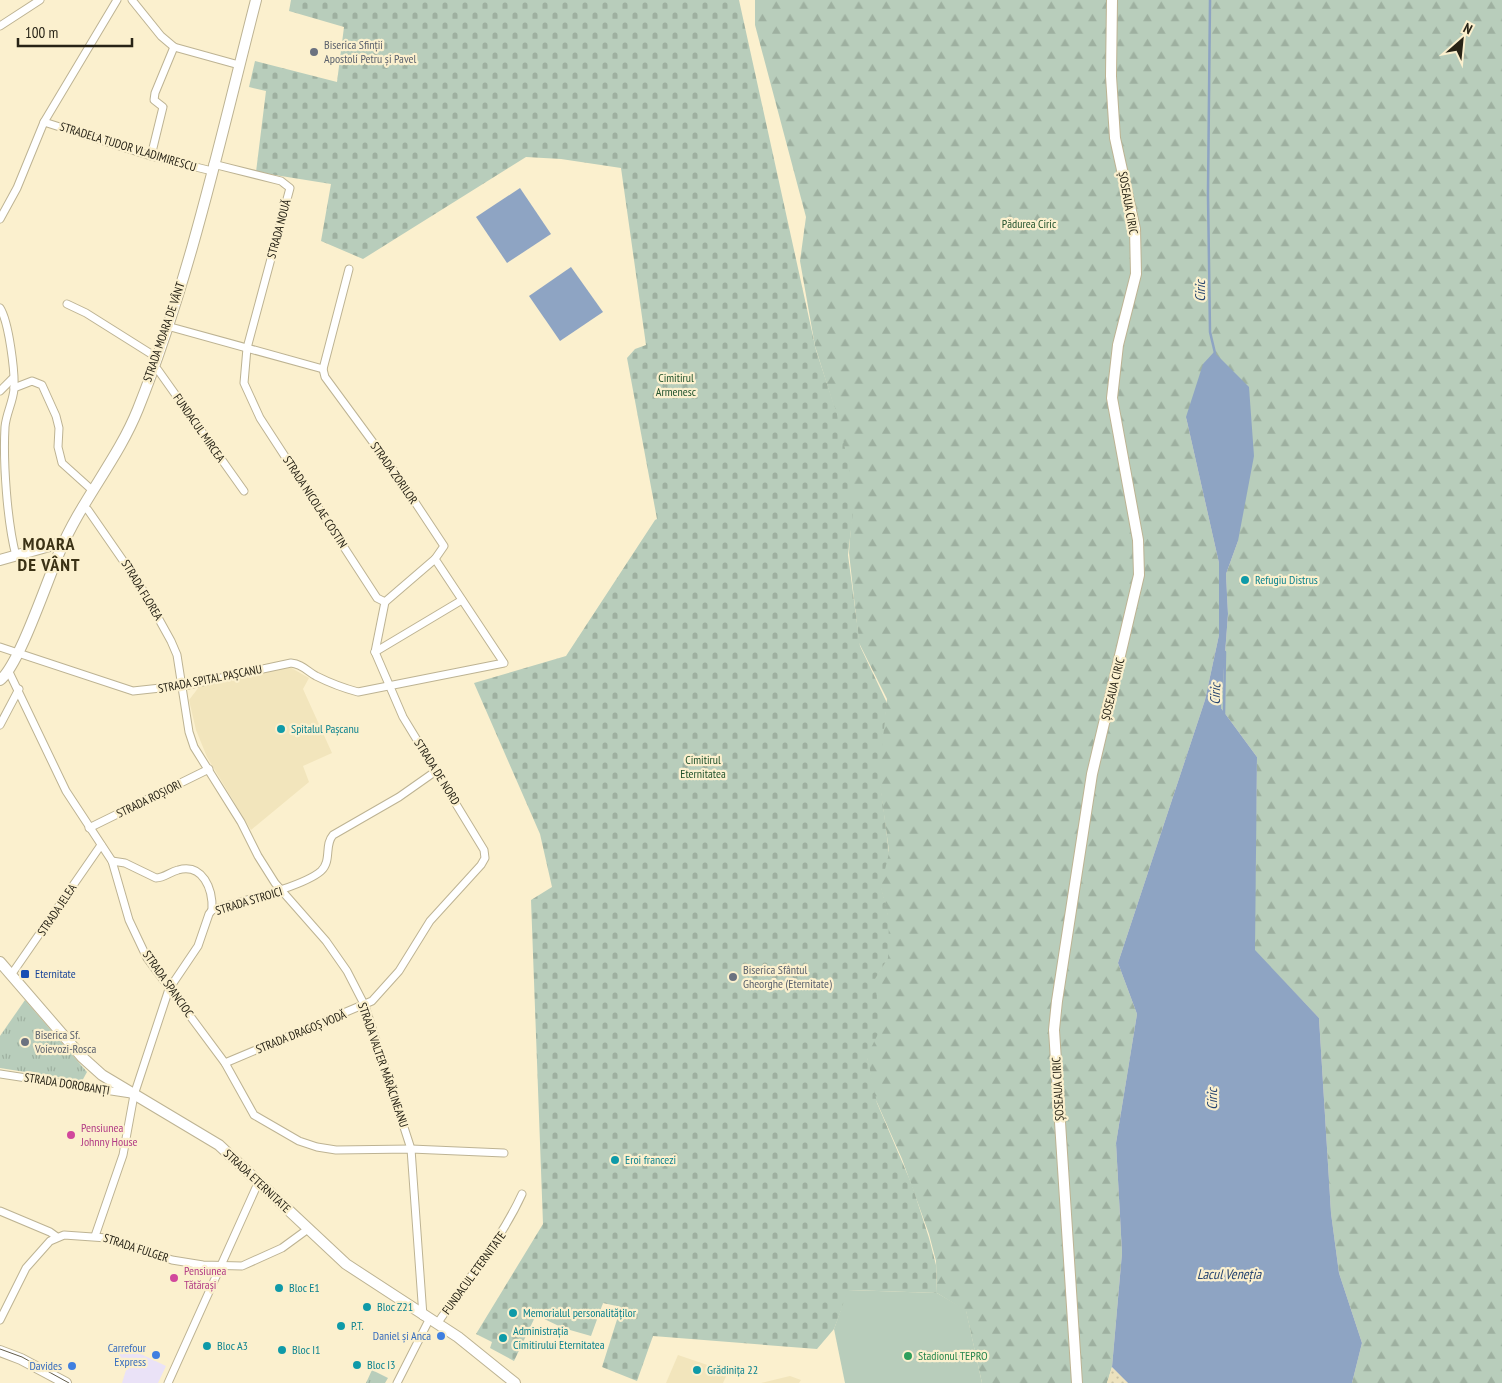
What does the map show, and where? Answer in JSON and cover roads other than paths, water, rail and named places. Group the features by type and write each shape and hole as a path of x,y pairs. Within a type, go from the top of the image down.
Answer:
{"street":[{"path":"0,26 40,0"},
{"path":"0,219 17,188 44,122 117,0"},
{"path":"132,0 161,36 174,47 239,66"},
{"name":"STRADA MOARA DE VÂNT","path":"9,672 64,542 82,506 137,411 182,280 256,0"},
{"name":"ȘOSEAUA CIRIC","path":"1077,1383 1054,1030 1092,774 1139,575 1138,540 1112,398 1118,345 1136,274 1135,229 1115,129 1111,76 1112,0"},
{"path":"151,156 164,107 154,100 155,93 174,47"},
{"name":"STRADELA TUDOR VLADIMIRESCU","path":"44,122 151,156 213,167"},
{"name":"STRADA NOUĂ","path":"213,167 281,181 290,188 247,348"},
{"path":"167,326 323,369 349,269"},
{"name":"FUNDACUL MIRCEA","path":"67,304 86,313 155,362 158,370 244,491"},
{"path":"0,308 6,316 9,333 14,388 6,425 5,444 8,499 16,556"},
{"name":"STRADA NICOLAE COSTIN","path":"247,348 244,383 260,418 377,598 385,602"},
{"name":"STRADA ZORILOR","path":"323,369 325,376 397,475 444,546 435,559"},
{"path":"0,391 12,379"},
{"path":"14,388 32,381 42,385 56,416 59,428 58,454 62,463 92,490"},
{"name":"STRADA FLOREA","path":"82,506 88,510 120,553 158,615 177,655 182,686"},
{"path":"0,560 64,542"},
{"path":"375,652 462,600 435,559 385,602 375,652 388,686"},
{"name":"STRADA SPITAL PAȘCANU","path":"0,647 9,652 20,649 126,689 150,690 182,686 291,663 299,663 313,674 342,688 358,692 504,663 462,600"},
{"path":"0,680 9,672"},
{"name":"STRADA SPANCIOC","path":"9,672 19,689 54,769 89,828 112,861 125,907 147,958 226,1063 254,1115 300,1142 336,1150 411,1149 504,1153"},
{"name":"STRADA VALTER MĂRĂCINEANU","path":"182,686 189,732 194,747 242,822 258,856 282,890 326,941 347,971 365,1006 411,1149 430,1320"},
{"name":"STRADA DE NORD","path":"388,686 408,725 484,850 485,858"},
{"path":"0,725 19,689"},
{"name":"STRADA ROȘIORI","path":"89,828 209,769"},
{"name":"STRADA STROICI","path":"95,1236 123,1156 134,1095 169,989 198,946 212,910 282,890 321,871 326,864 329,840 333,835 400,797 436,771"},
{"name":"STRADA JELEA","path":"11,974 101,845"},
{"name":"STRADA DRAGOȘ VODĂ","path":"226,1063 365,1006 385,989 399,971 425,928 485,858"},
{"path":"112,861 125,863 156,878 185,868 196,871 208,883 212,910"},
{"name":"STRADA ETERNITATE","path":"0,962 87,1062 102,1075 219,1145 346,1264 458,1338 515,1383"},
{"name":"STRADA DOROBANȚI","path":"0,1074 134,1095"},
{"path":"168,1383 259,1181"},
{"name":"FUNDACUL ETERNITATE","path":"397,1383 430,1320 464,1284 498,1242 522,1194"},
{"path":"0,1211 50,1232 57,1237 50,1241 26,1268 0,1320"},
{"name":"STRADA FULGER","path":"57,1237 64,1235 95,1236 131,1245 172,1260 242,1266 282,1248 308,1229"},
{"path":"0,1350 64,1382"}],"water":[{"path":"520,188 551,234 507,263 476,217"},
{"path":"571,267 603,312 560,341 529,296"},
{"name":"Lacul Veneția","path":"1214,352 1249,387 1254,456 1238,541 1226,574 1228,614 1221,708 1257,757 1255,950 1319,1018 1331,1213 1339,1273 1362,1343 1352,1383 1128,1383 1112,1367 1122,1253 1116,1143 1137,1014 1118,963 1205,700 1219,635 1219,563 1186,417 1203,364"}],"waterway":[{"name":"Ciric","path":"1210,0 1208,194 1210,332 1215,353"},
{"name":"Ciric","path":"1224,714 1225,652"}],"tram line":[{"path":"0,1349 22,1357 69,1383"}],"place":[{"name":"Biserica Sfinții Apostoli Petru și Pavel","path":"314,52"},
{"name":"Refugiu Distrus","path":"1245,580"},
{"name":"Spitalul Pașcanu","path":"281,729"},
{"name":"Eternitate","path":"25,974"},
{"name":"Biserica Sfântul Gheorghe (Eternitate)","path":"733,977"},
{"name":"Biserica Sf. Voievozi-Rosca","path":"25,1042"},
{"name":"Pensiunea Johnny House","path":"71,1135"},
{"name":"Eroi francezi","path":"615,1160"},
{"name":"Pensiunea Tătărași","path":"174,1278"},
{"name":"Bloc E1","path":"279,1288"},
{"name":"Bloc Z21","path":"367,1307"},
{"name":"Memorialul personalităților","path":"513,1313"},
{"name":"P.T.","path":"341,1326"},
{"name":"Daniel și Anca","path":"441,1336"},
{"name":"Administrația Cimitirului Eternitatea","path":"503,1338"},
{"name":"Bloc A3","path":"207,1346"},
{"name":"Bloc I1","path":"282,1350"},
{"name":"Carrefour Express","path":"156,1355"},
{"name":"Stadionul TEPRO","path":"908,1356"},
{"name":"Bloc I3","path":"357,1365"},
{"name":"Davides","path":"72,1366"},
{"name":"Grădinița 22","path":"697,1370"}],"district":[{"name":"MOARA DE VÂNT","path":"49,554"}],"park label":[{"name":"Pădurea Ciric","path":"1029,224"},
{"name":"Cimitirul Armenesc","path":"676,385"},
{"name":"Cimitirul Eternitatea","path":"703,767"}]}
